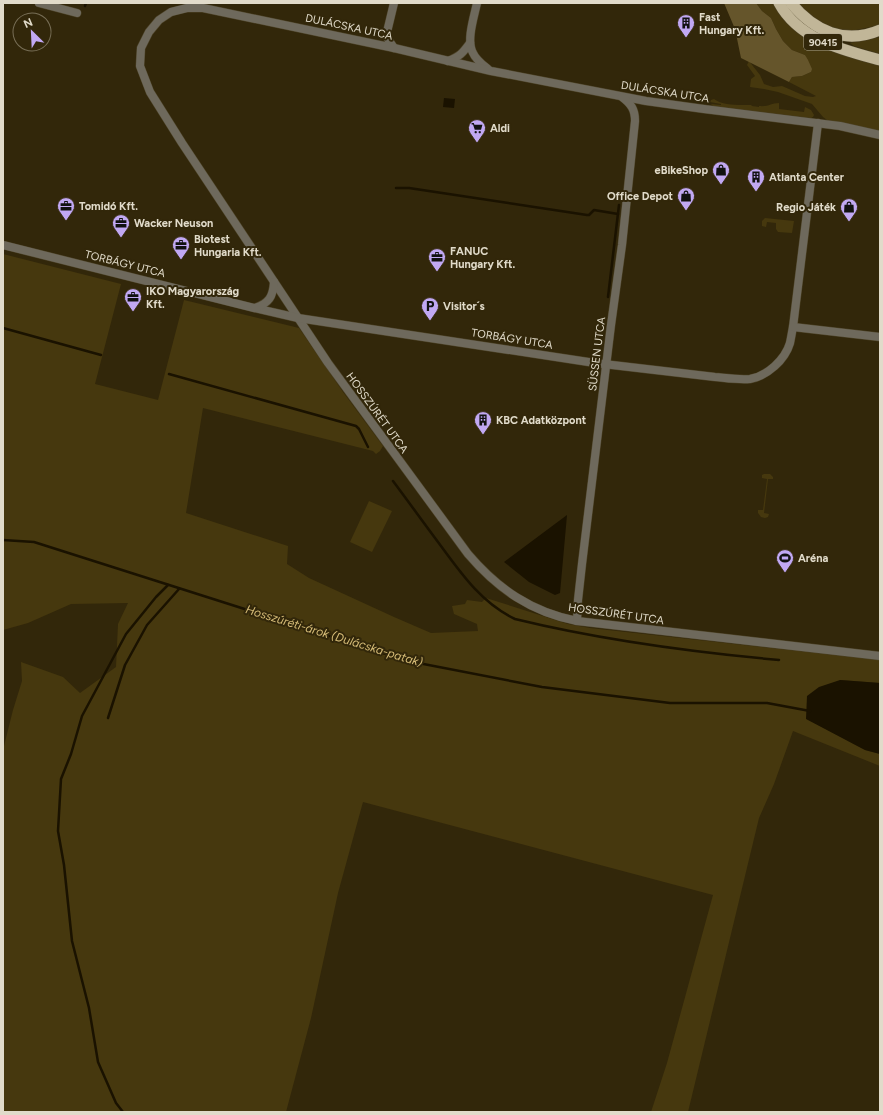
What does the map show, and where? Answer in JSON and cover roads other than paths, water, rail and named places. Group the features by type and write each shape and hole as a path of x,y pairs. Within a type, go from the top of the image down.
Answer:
{"highway":[{"name":"90415","path":"779,3 790,18 808,34 840,49 880,60"},
{"path":"791,3 800,14 818,28 826,31 846,36 859,36 880,30"}],"street":[{"path":"39,3 77,13"},
{"path":"394,3 387,32 388,39 394,48"},
{"path":"477,3 471,30 470,43 472,53 491,71"},
{"name":"DULÁCSKA UTCA","path":"298,318 150,92 140,66 141,48 149,32 160,20 171,12 187,8 203,8 394,48 491,71 621,96 704,109 840,126 880,134"},
{"path":"369,43 382,38 387,32"},
{"path":"448,61 458,57 464,52 470,43"},
{"name":"SÜSSEN UTCA","path":"577,621 582,564 622,245 635,121 635,114 632,106 621,96"},
{"name":"TORBÁGY UTCA","path":"3,245 298,318 606,364 727,378 751,379 764,374 774,367 788,347 793,327 818,123"},
{"path":"254,308 261,306 269,299 273,290 274,282"},
{"name":"HOSSZÚRÉT UTCA","path":"298,318 363,412 468,554 482,570 501,587 518,599 548,613 577,621 880,656"},
{"path":"793,327 880,337"}],"waterway":[{"path":"396,188 409,188 587,215 594,210 618,214"},
{"path":"608,297 619,205"},
{"path":"3,328 101,355"},
{"path":"169,374 356,426 368,447"},
{"path":"393,481 472,586 481,596 515,619 613,639 713,653 779,660"},
{"name":"Hosszúréti-árok (Dulácska-patak)","path":"3,540 34,542 408,661 542,687 670,703 767,703 810,711"},
{"path":"123,1112 116,1103 98,1062 89,1008 72,941 64,865 58,831 61,779 71,754 82,716 126,634 156,597 168,585"},
{"path":"108,718 125,665 147,625 179,589"}],"place":[{"name":"Fast Hungary Kft.","path":"686,38"},
{"name":"Aldi","path":"477,143"},
{"name":"eBikeShop","path":"721,185"},
{"name":"Atlanta Center","path":"756,192"},
{"name":"Office Depot","path":"686,211"},
{"name":"Tomidó Kft.","path":"66,221"},
{"name":"Regio Játék","path":"849,222"},
{"name":"Wacker Neuson","path":"121,238"},
{"name":"Biotest Hungaria Kft.","path":"181,260"},
{"name":"FANUC Hungary Kft.","path":"437,272"},
{"name":"IKO Magyarország Kft.","path":"133,312"},
{"name":"Visitor´s","path":"430,321"},
{"name":"KBC Adatközpont","path":"483,435"},
{"name":"Aréna","path":"785,573"}]}
